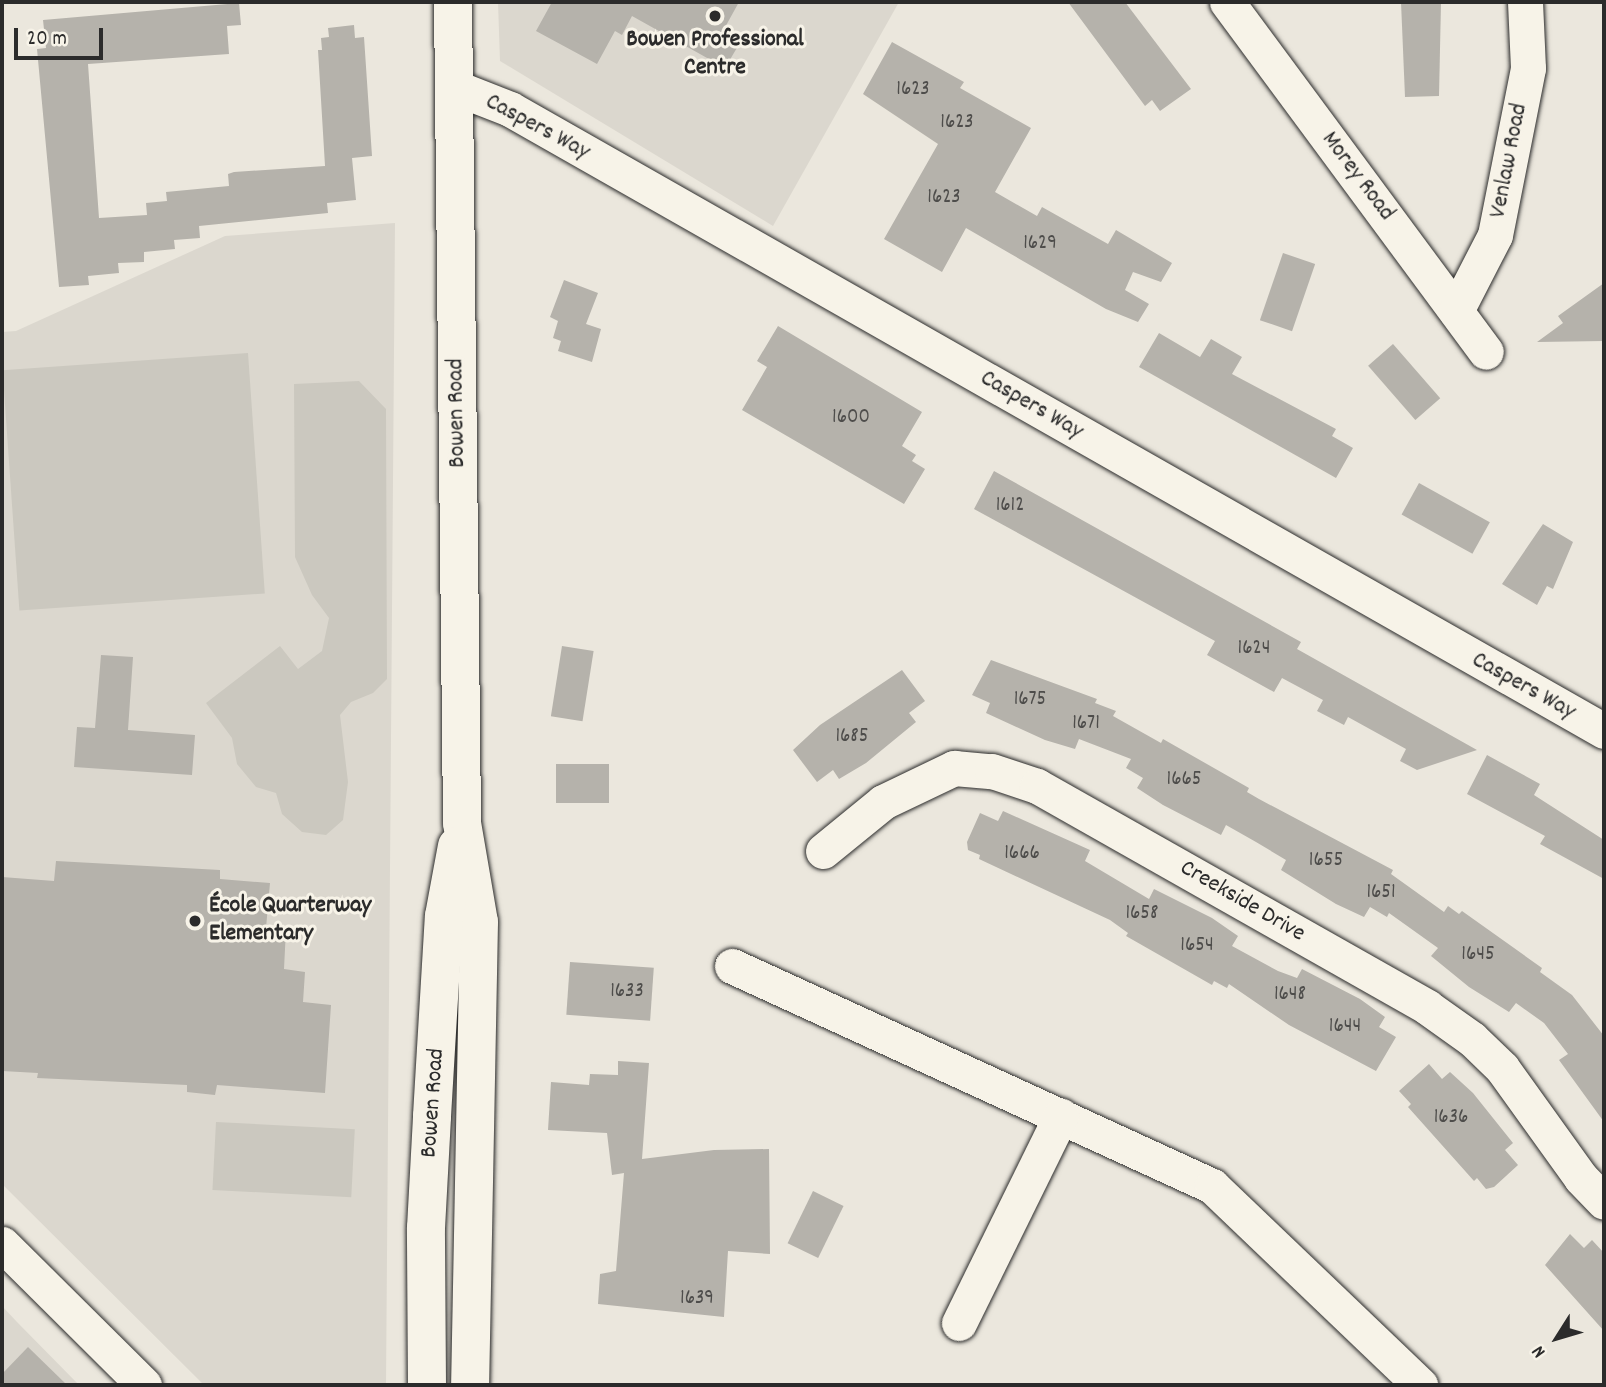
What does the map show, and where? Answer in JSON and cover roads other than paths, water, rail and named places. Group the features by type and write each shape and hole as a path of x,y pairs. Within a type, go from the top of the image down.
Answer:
{"main road":[{"name":"Bowen Road","path":"453,2 462,823 479,922 470,1385"},
{"name":"Bowen Road","path":"427,1385 426,1228 444,916 462,823"}],"street":[{"name":"Morey Road","path":"1227,2 1486,352"},
{"name":"Venlaw Road","path":"1457,311 1495,235 1528,68 1525,2"},
{"name":"Caspers Way","path":"454,87 510,109 1604,731"},
{"name":"Creekside Drive","path":"823,851 883,802 954,768 992,771 1037,786 1427,1007 1472,1039 1502,1068 1581,1178 1604,1202"},
{"path":"732,966 1212,1186 1420,1385"},
{"path":"959,1323 1061,1116"},
{"path":"2,1244 144,1385"}],"place":[{"name":"Bowen Professional Centre","path":"715,16"},
{"name":"École Quarterway Elementary","path":"195,921"}]}
